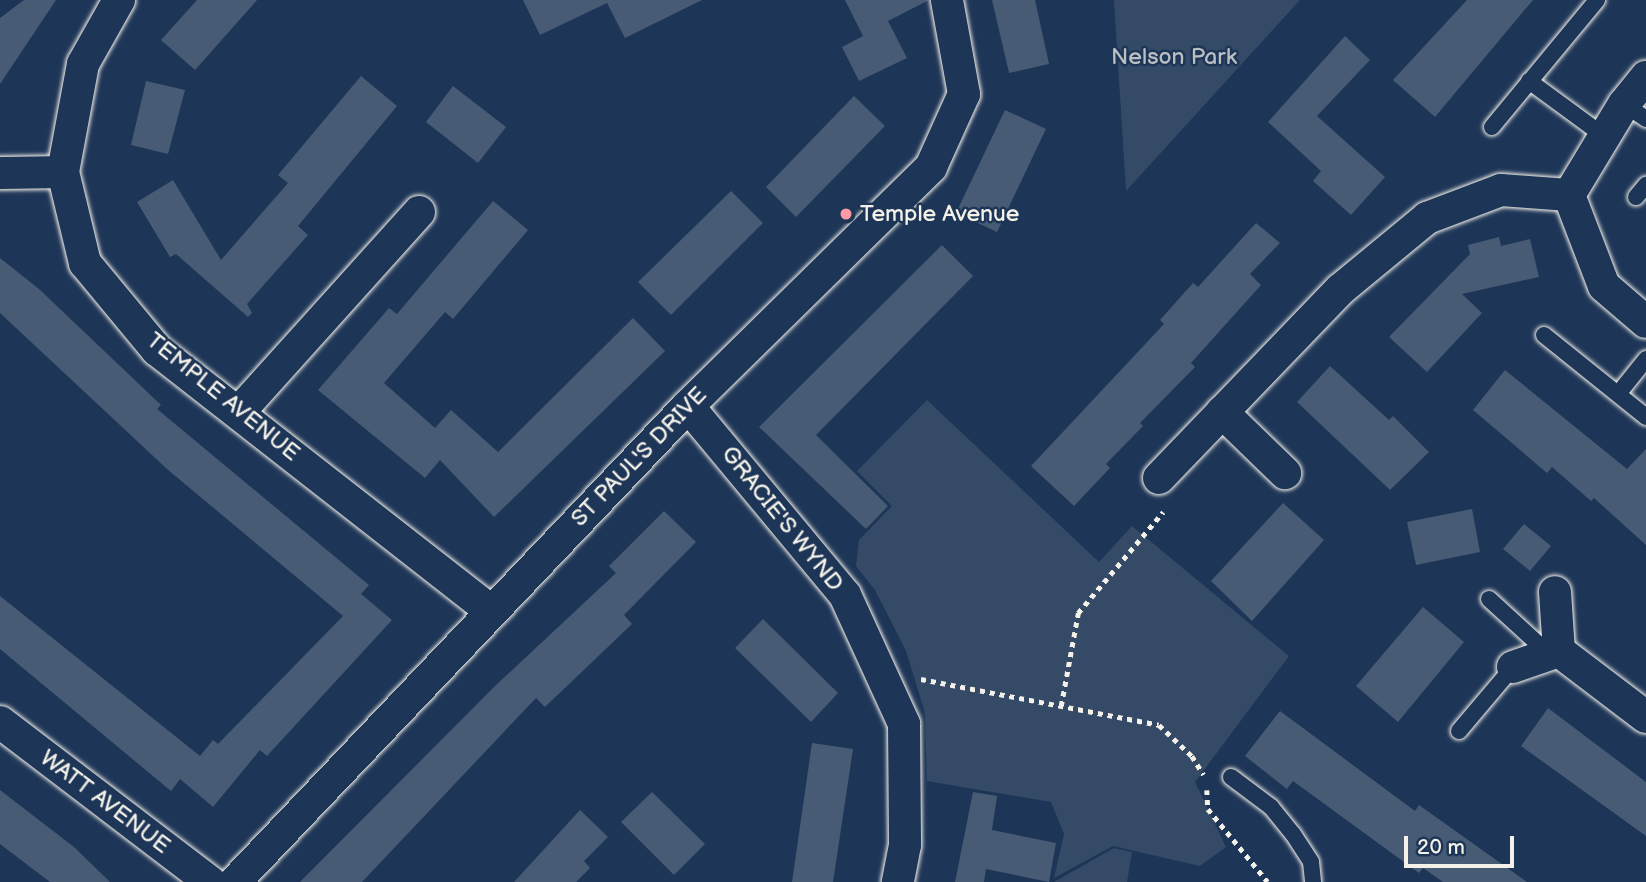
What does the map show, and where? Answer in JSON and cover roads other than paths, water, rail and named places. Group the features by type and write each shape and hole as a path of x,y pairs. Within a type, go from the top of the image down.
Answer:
{"street":[{"name":"TEMPLE AVENUE","path":"119,0 83,64 63,172 85,263 157,350 491,611"},
{"name":"ST PAUL'S DRIVE","path":"235,882 688,405 931,167 964,94 947,0"},
{"path":"1569,195 1604,136 1635,111 1646,77"},
{"path":"0,173 63,172"},
{"path":"1159,478 1341,289 1427,218 1501,190 1569,195"},
{"path":"1569,195 1605,286 1646,322"},
{"path":"239,412 419,212"},
{"name":"GRACIE'S WYND","path":"688,405 845,595 904,724 905,845 898,882"},
{"path":"1222,412 1285,473"},
{"path":"1554,652 1555,592"},
{"path":"1513,667 1554,652"},
{"path":"1554,652 1646,718"},
{"name":"WATT AVENUE","path":"0,722 210,882"}],"lane":[{"path":"1492,127 1597,0"},
{"path":"1529,81 1604,136"},
{"path":"1544,335 1646,417"},
{"path":"1618,394 1646,359"},
{"path":"1489,598 1554,652"},
{"path":"1459,731 1513,667"},
{"path":"1231,778 1271,807 1293,834 1311,862 1313,882"}],"place":[{"name":"Temple Avenue","path":"846,214"}],"park label":[{"name":"Nelson Park","path":"1174,57"}]}
